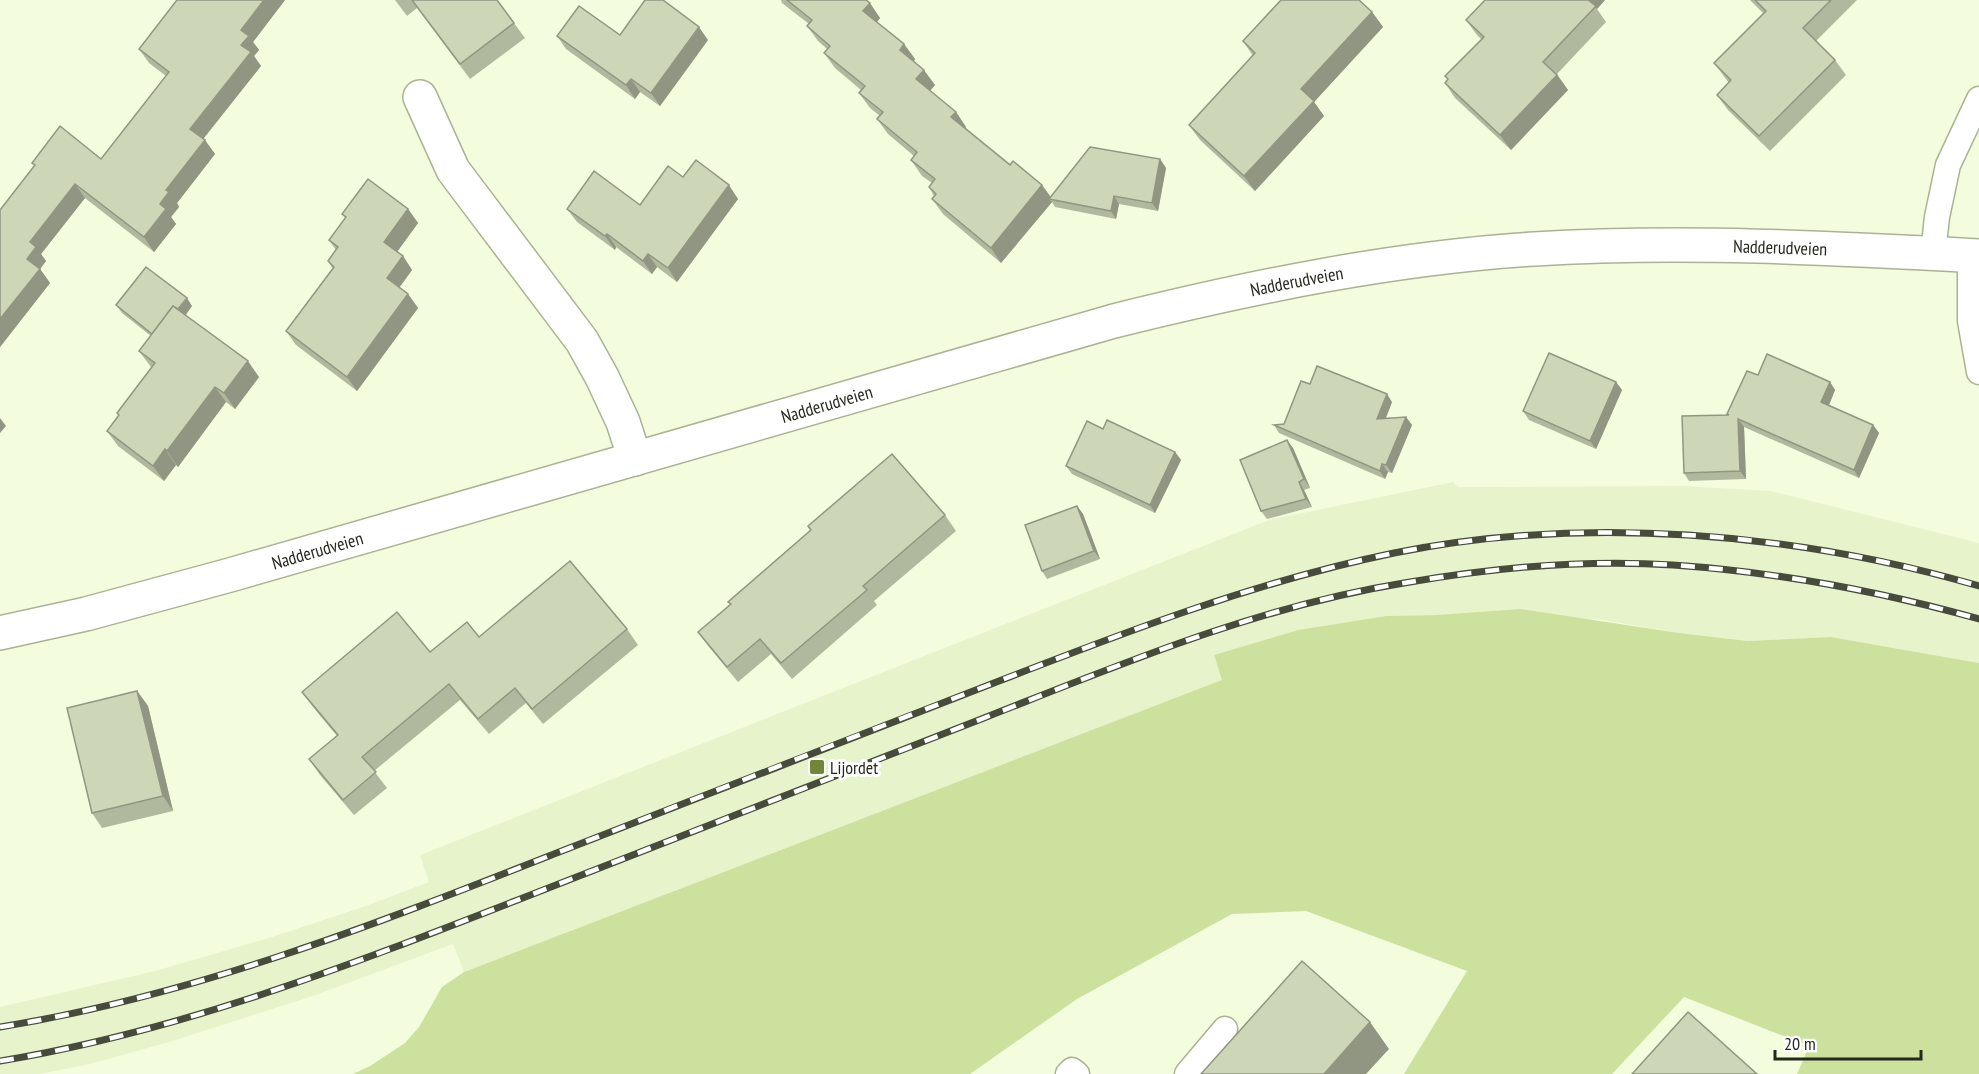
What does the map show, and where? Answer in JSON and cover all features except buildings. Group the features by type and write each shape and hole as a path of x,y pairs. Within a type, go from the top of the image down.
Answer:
{"main road":[{"path":"420,97 453,170 582,341 623,422 635,459"},
{"name":"Nadderudveien","path":"0,633 86,614 220,578 1114,321 1200,299 1319,276 1418,261 1534,249 1654,246 1737,247 1974,256"}],"lane":[{"path":"1933,254 1937,217 1948,165 1979,99"},
{"path":"1974,256 1970,321 1979,372"},
{"path":"1187,1074 1225,1029"},
{"path":"1068,1074 1072,1070 1077,1074"}],"shaded area":[{"path":"1453,482 1458,487 1683,486 1771,491 1979,543 1979,663 1831,637 1748,641 1679,633 1597,619 1386,616 1298,630 1214,655 1223,680 464,972 453,944 313,996 169,1042 90,1064 39,1074 0,1074 0,1007 155,971 272,937 366,906 429,882 420,855 1269,520"}],"green space":[{"path":"1521,609 1748,641 1831,637 1979,663 1979,1074 1797,1074 1809,1046 1684,997 1612,1074 1404,1074 1467,971 1306,911 1232,914 1077,999 970,1074 353,1074 370,1066 405,1043 419,1027 442,987 464,972 1222,680 1214,655 1298,630 1386,616"}],"railway":[{"path":"0,1027 72,1014 142,997 350,932 1047,662 1194,609 1343,564 1466,541 1539,535 1613,533 1688,535 1763,542 1836,553 1979,586"},
{"path":"0,1061 132,1033 262,995 326,973 1193,638 1297,606 1350,593 1504,569 1572,564 1639,563 1751,572 1828,584 1979,619"}],"place":[{"name":"Lijordet","path":"817,767"}]}
